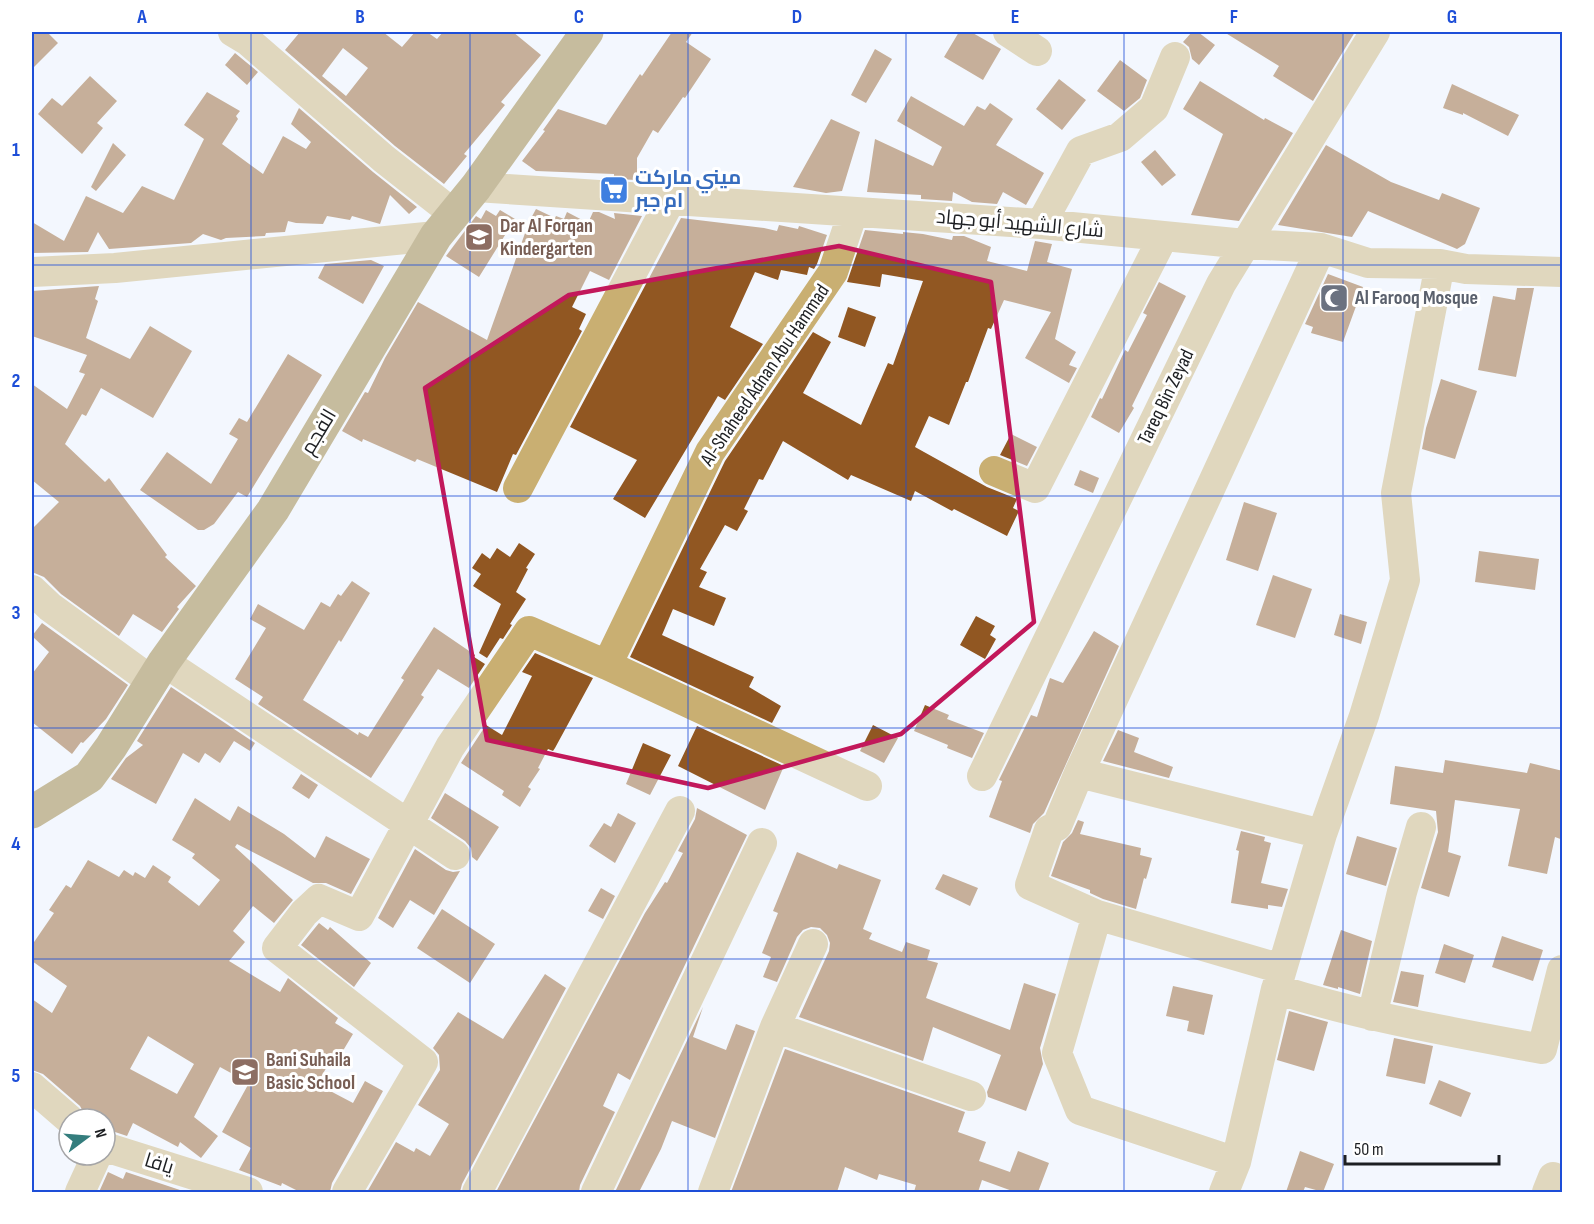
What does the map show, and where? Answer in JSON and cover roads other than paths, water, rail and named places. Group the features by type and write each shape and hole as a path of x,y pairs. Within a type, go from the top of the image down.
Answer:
{"main road":[{"name":"الفجم","path":"32,812 89,777 111,747 158,672 273,510 446,225 476,187 587,32"}],"street":[{"path":"233,32 248,41 384,159 446,225"},
{"path":"1008,32 1038,51"},
{"name":"Tareq Bin Zeyad","path":"982,776 1221,284 1375,32"},
{"path":"1041,224 1081,151 1120,137 1154,108 1175,57"},
{"name":"شارع الشهيد أبو جهاد","path":"476,187 1041,224 1163,237 1321,248 1368,263 1440,264 1466,269 1563,272"},
{"path":"518,488 670,201"},
{"name":"Al-Shaheed Adnan Abu Hammad","path":"608,665 710,452 833,272 853,212"},
{"path":"32,272 115,268 446,225"},
{"path":"994,471 1035,489 1163,237"},
{"path":"1321,248 1057,826 1049,830 1029,885 1097,915 1279,979 1328,1005 1552,1054 1563,970"},
{"path":"1224,1192 1236,1162 1279,979 1322,834 1364,716 1405,580 1396,493 1440,264"},
{"path":"32,590 51,607 455,855"},
{"path":"347,1192 423,1062 277,948 304,913 319,899 359,916 450,747 529,631 608,665 867,786"},
{"path":"1079,774 1322,834"},
{"path":"477,1192 680,811"},
{"path":"1372,1016 1402,892 1421,827"},
{"path":"596,1192 762,843"},
{"path":"1097,915 1057,1053 1080,1110 1236,1162"},
{"path":"713,1192 775,1027 813,944"},
{"path":"775,1027 971,1096"},
{"path":"32,1087 57,1109"},
{"name":"يافا","path":"117,1152 232,1190"},
{"path":"80,1192 91,1167"}],"place":[{"name":"ميني ماركت ام جبر","path":"614,190"},
{"name":"Dar Al Forqan Kindergarten","path":"479,237"},
{"name":"Al Farooq Mosque","path":"1334,298"},
{"name":"Bani Suhaila Basic School","path":"245,1072"}]}
